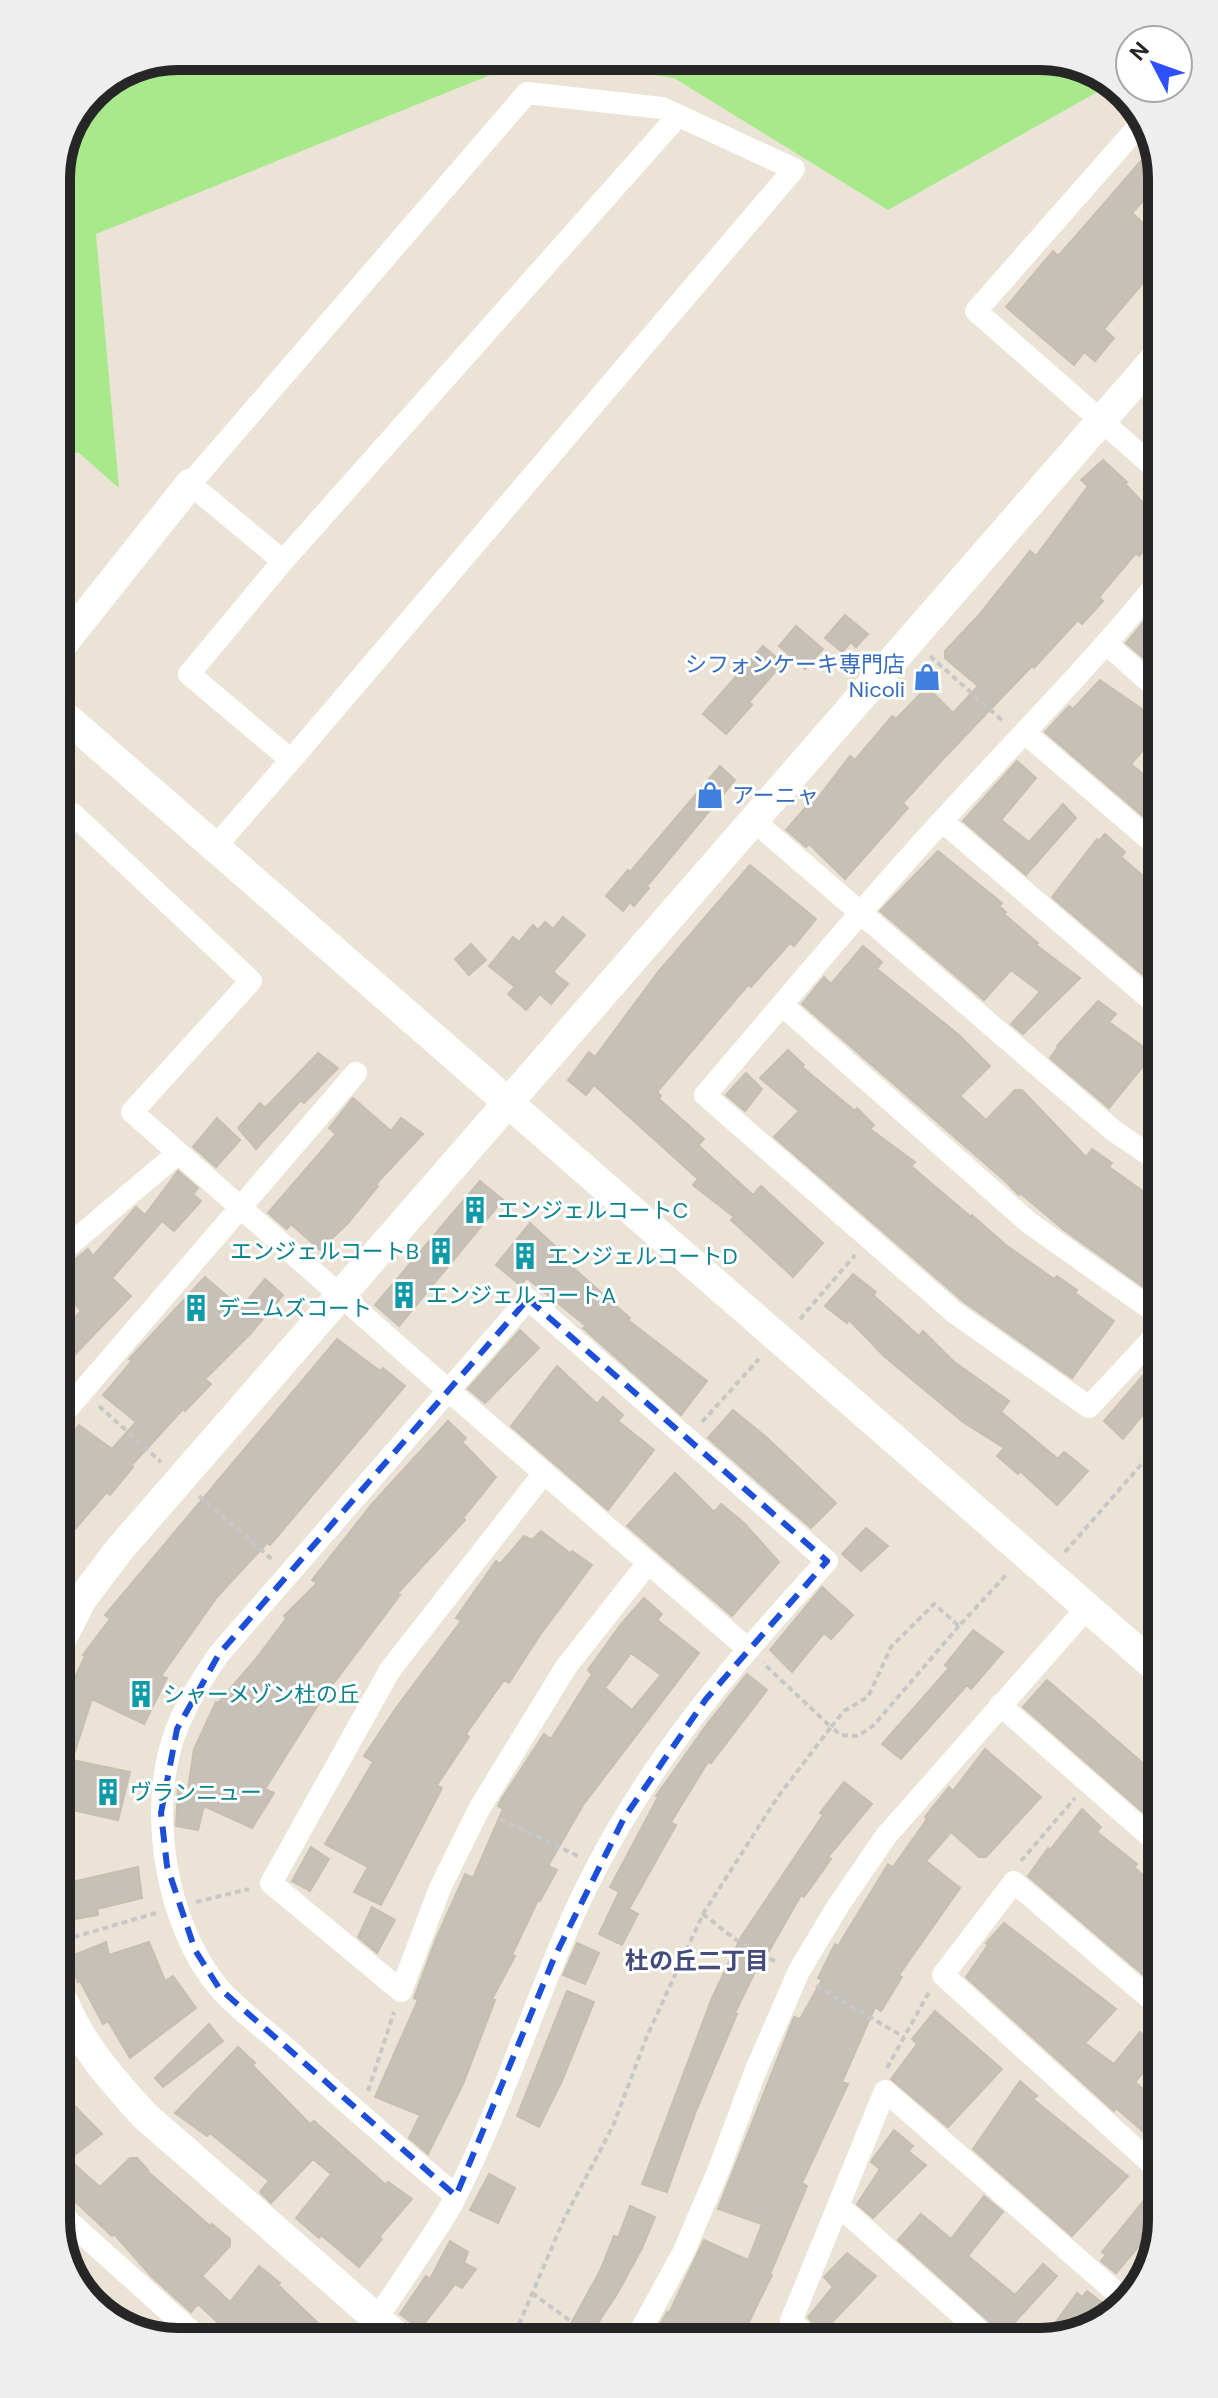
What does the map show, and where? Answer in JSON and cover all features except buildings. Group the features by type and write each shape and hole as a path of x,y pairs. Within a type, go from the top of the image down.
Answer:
{"street":[{"path":"70,635 190,484 527,93 662,108 794,169 215,847"},
{"path":"291,760 189,674 283,561 678,116"},
{"path":"1136,129 976,311 1148,462"},
{"path":"70,1622 82,1599 119,1550 1148,367"},
{"path":"190,484 283,561"},
{"path":"1148,595 1108,645 859,914 705,1095 955,1313 1089,1407 1148,1344"},
{"path":"1108,645 1148,681"},
{"path":"70,721 1148,1661"},
{"path":"1022,735 1148,838"},
{"path":"70,817 73,814 251,981 132,1112 747,1648"},
{"path":"754,821 1114,1131 1148,1154"},
{"path":"942,821 1148,997"},
{"path":"782,1005 1028,1222 1148,1307"},
{"path":"70,1405 356,1073"},
{"path":"70,1244 177,1154"},
{"path":"369,2328 456,2196 517,2056 554,1958 624,1818 661,1760 747,1648 827,1561 528,1299 219,1654 177,1729 164,1775 161,1813 167,1866 177,1907 189,1936 219,1988 360,2115 456,2196"},
{"path":"544,1473 390,1670 271,1883 401,1991 440,1888 479,1809 566,1667 648,1563"},
{"path":"642,2328 683,2253 797,1975 838,1906 886,1836 1087,1608"},
{"path":"1000,1705 1148,1834"},
{"path":"1148,1997 1014,1882 943,1975 1148,2160"},
{"path":"70,2017 107,2074 144,2115 367,2328"},
{"path":"798,2328 791,2321 885,2091 1118,2294"},
{"path":"839,2206 976,2328"},
{"path":"70,2223 188,2328"}],"path":[{"path":"924,651 1022,735"},
{"path":"800,1319 869,1238"},
{"path":"688,1438 759,1359"},
{"path":"82,1391 168,1468"},
{"path":"1065,1552 1148,1457"},
{"path":"191,1489 289,1573"},
{"path":"747,1648 841,1735 858,1736 874,1725 1006,1575"},
{"path":"515,2328 564,2219 613,2126 647,2036 703,1914 777,1798 844,1711 868,1697 891,1647 934,1604 959,1626"},
{"path":"1014,1882 1018,1866 1088,1782"},
{"path":"479,1809 598,1866"},
{"path":"703,1914 736,1940 904,2037"},
{"path":"885,2091 880,2082 929,1991 943,1975"},
{"path":"360,2115 401,1991"},
{"path":"532,2293 580,2328"}],"highlighted area":[{"path":"528,1299 827,1561 706,1699 624,1818 554,1958 456,2196 219,1988 195,1950 167,1866 161,1813 177,1729 219,1654"}],"green space":[{"path":"178,70 503,70 96,234 119,488 78,452 70,454 70,171 81,130 102,102 118,88 137,78"},
{"path":"621,70 1047,70 1075,76 1102,89 888,210 674,78"}],"place":[{"name":"シフォンケーキ専門店 Nicoli","path":"927,677"},
{"name":"アーニャ","path":"710,795"},
{"name":"エンジェルコートC","path":"475,1210"},
{"name":"エンジェルコートB","path":"441,1251"},
{"name":"エンジェルコートD","path":"525,1256"},
{"name":"エンジェルコートA","path":"404,1295"},
{"name":"デニムズコート","path":"196,1308"},
{"name":"シャーメゾン杜の丘","path":"141,1694"},
{"name":"ヴランニュー","path":"108,1792"}],"district":[{"name":"杜の丘二丁目","path":"697,1961"}]}
